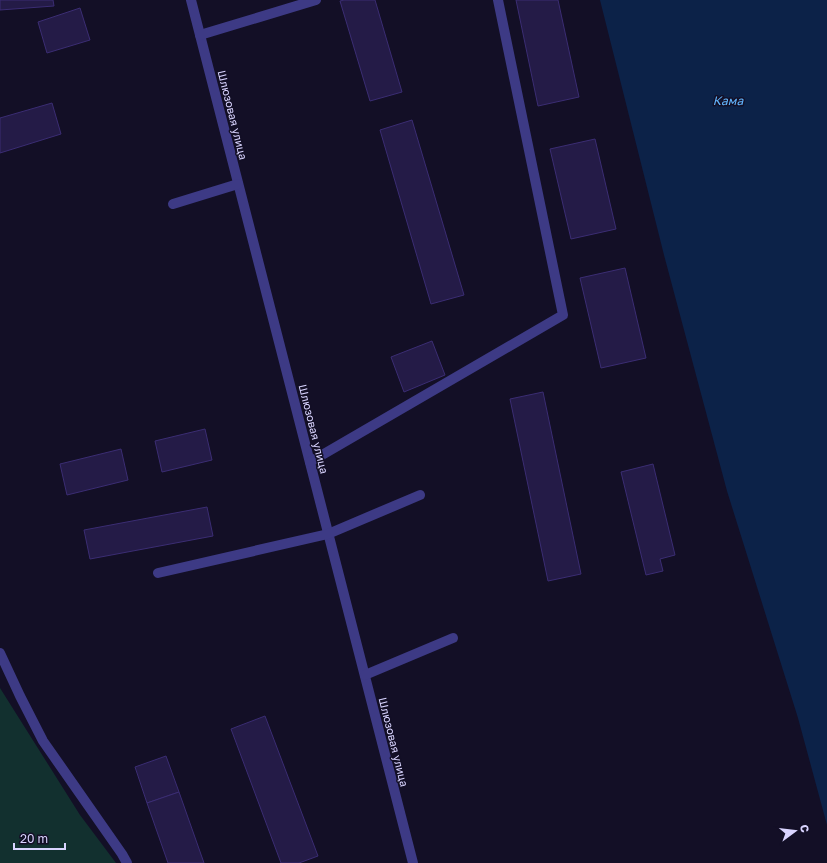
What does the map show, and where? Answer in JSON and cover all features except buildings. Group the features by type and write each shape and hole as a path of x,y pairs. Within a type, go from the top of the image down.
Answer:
{"street":[{"name":"Шлюзовая улица","path":"191,0 413,863"},
{"path":"200,36 316,0"},
{"path":"310,462 563,315 498,0"},
{"path":"173,204 238,184"},
{"path":"158,573 328,534 420,495"},
{"path":"365,675 453,638"},
{"path":"0,653 43,741 127,863"}],"green space":[{"path":"0,688 80,815 116,863 0,863"}],"water":[{"name":"Кама","path":"600,0 827,0 827,825 798,718 727,491 664,255"}]}
